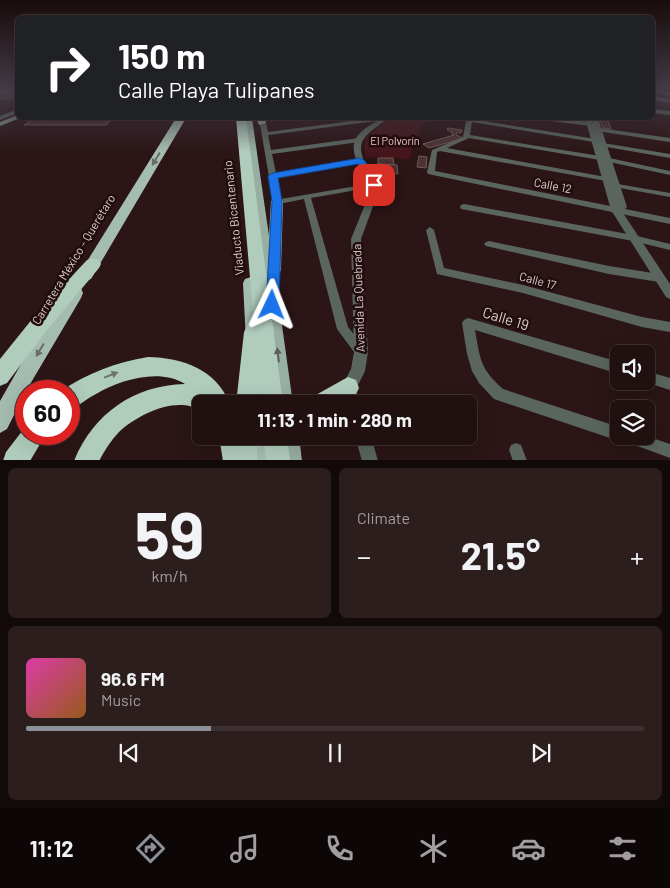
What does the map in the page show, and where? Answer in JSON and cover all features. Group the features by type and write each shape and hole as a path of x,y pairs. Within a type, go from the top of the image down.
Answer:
{"highway":[{"name":"Carretera México - Querétaro","path":"0,422 39,351 180,120"},
{"path":"236,120 248,236 259,395"},
{"name":"Viaducto Bicentenario","path":"241,120 252,200 271,395"},
{"path":"0,376 52,309 93,264"},
{"path":"249,395 254,332"},
{"path":"80,392 98,380 125,370 162,367 187,374 206,385 213,395"},
{"path":"178,396 188,386 190,381 187,374"},
{"path":"86,460 104,431 120,416 148,402 178,396 192,396"},
{"path":"15,460 26,445"},
{"path":"225,445 226,460"},
{"path":"232,445 235,460"},
{"path":"245,445 245,460"},
{"path":"263,445 264,460"},
{"path":"276,445 278,460"}],"main road":[{"path":"0,124 15,118"},
{"path":"248,120 283,395"},
{"path":"272,305 280,201"},
{"path":"290,445 292,460"}],"street":[{"path":"655,110 670,113"},
{"path":"0,118 15,112"},
{"path":"261,120 280,201 374,185 360,161 357,151 359,140"},
{"path":"264,134 369,120"},
{"path":"268,152 359,140 382,120"},
{"path":"438,148 463,140 467,136 470,120 594,140"},
{"path":"560,120 593,124 670,140"},
{"path":"593,124 594,140 604,160"},
{"path":"593,124 603,145 604,160 620,212 633,238 670,294"},
{"path":"467,136 670,173"},
{"path":"603,145 670,156"},
{"path":"438,148 670,195"},
{"name":"Calle 12","path":"438,148 434,151 432,172 670,221"},
{"path":"273,176 360,161"},
{"name":"Avenida La Quebrada","path":"350,395 358,371 361,352 356,239 373,198 374,185"},
{"path":"307,196 343,329 361,352"},
{"path":"464,207 633,238 670,247"},
{"name":"Calle 17","path":"430,230 440,271 524,289 642,322 670,327"},
{"path":"490,244 609,270 660,278"},
{"name":"Calle 19","path":"610,365 468,324 476,370 484,382 499,394 610,431"},
{"path":"655,380 670,384"},
{"path":"366,445 370,460"},
{"path":"652,445 670,451"}],"green space":[{"name":"El Polvorín","path":"388,120 426,120 414,141 410,159 366,157 364,148 367,136"}],"building":[{"path":"32,120 111,120 106,125 24,125"},
{"path":"600,120 608,120 611,129 603,128"},
{"path":"448,128 462,130 461,133 457,132 456,135 464,138 429,148 423,144 454,135 447,130"},
{"path":"419,156 427,157 426,168 417,167"},
{"path":"378,158 393,158 394,165 378,164"},
{"path":"378,164 397,165 398,174 379,173"}],"route":[{"path":"272,305 277,201 273,176 360,161 374,185"}]}
